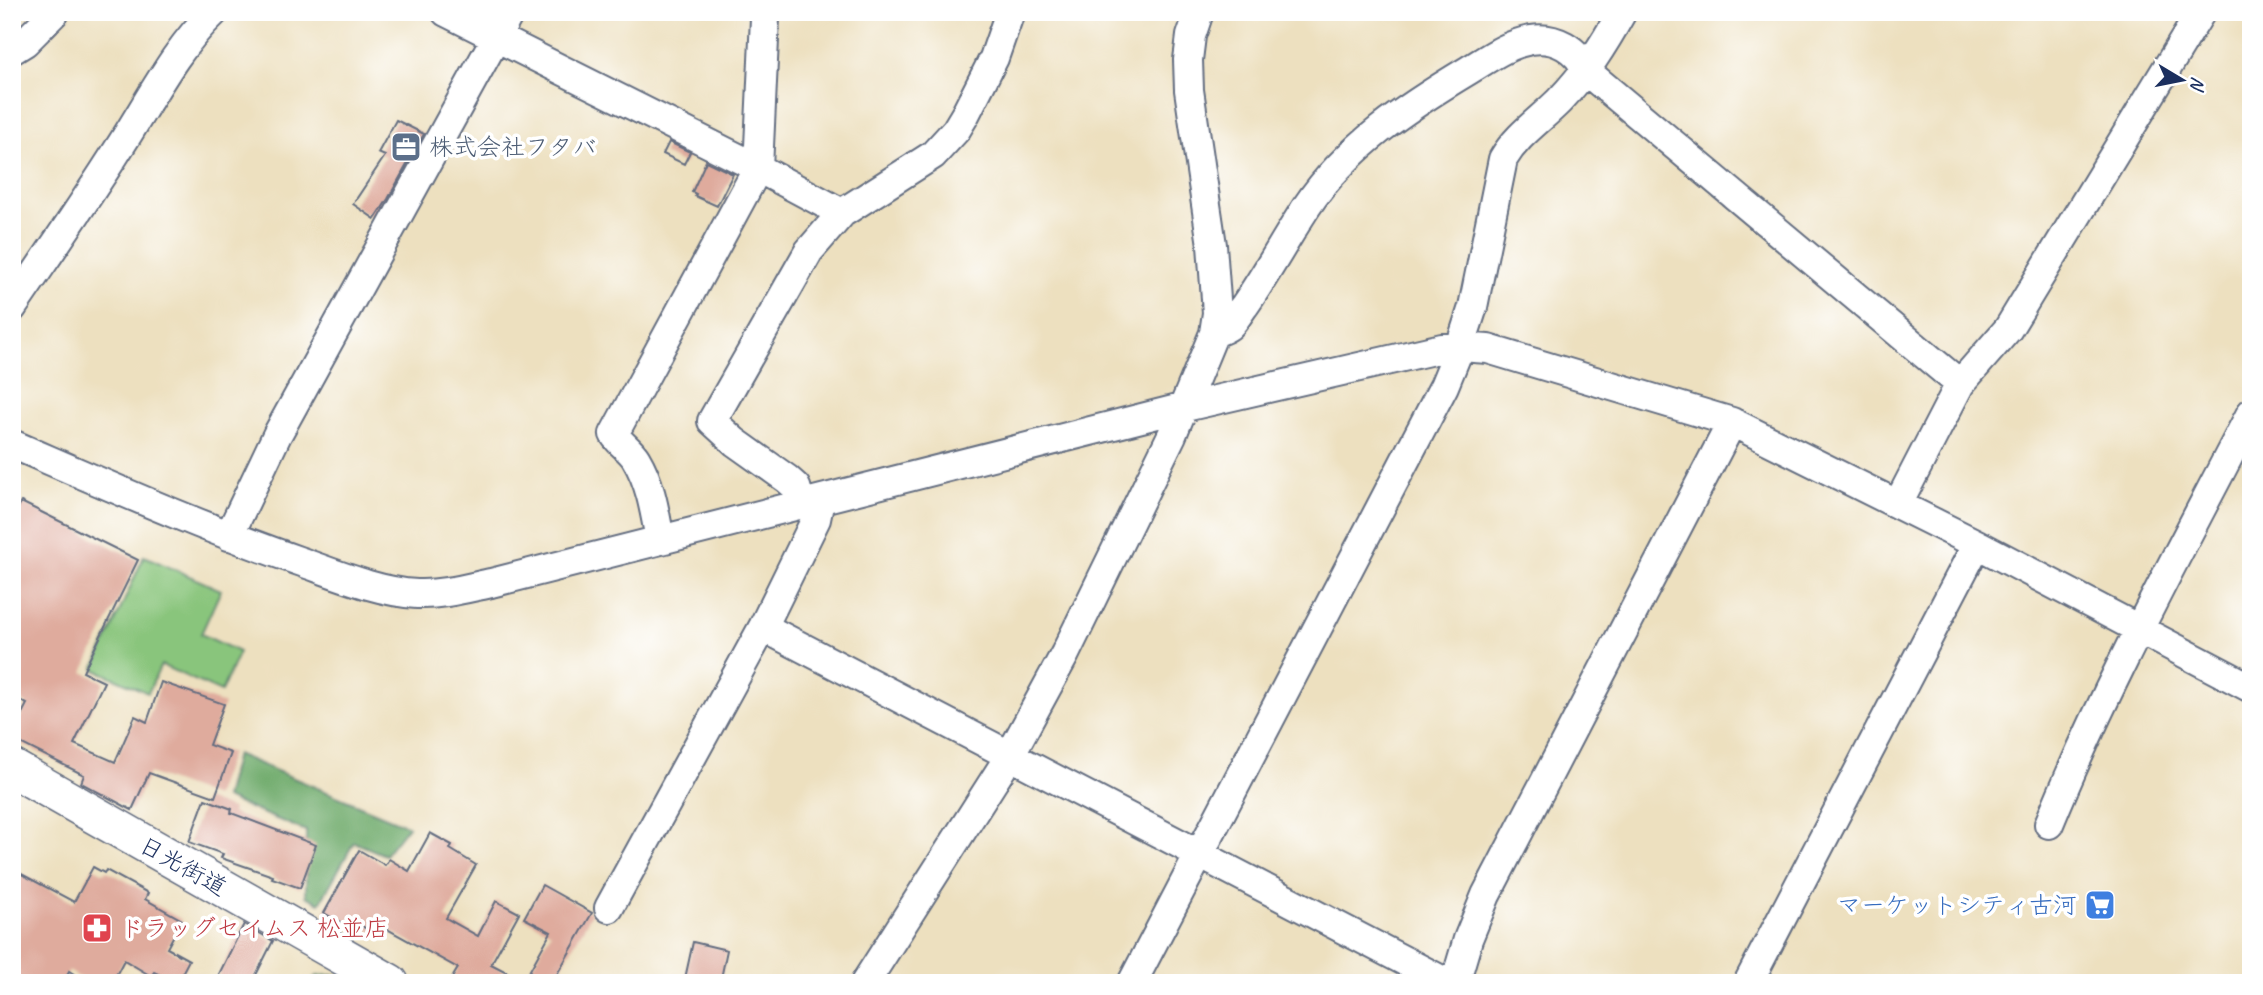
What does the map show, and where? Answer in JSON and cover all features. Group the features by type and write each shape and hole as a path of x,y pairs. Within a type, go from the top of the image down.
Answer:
{"main road":[{"name":"日光街道","path":"12,768 390,983"}],"street":[{"path":"12,50 25,43 55,12"},
{"path":"12,308 173,63 192,36 214,12"},
{"path":"446,12 758,168 842,213"},
{"path":"229,537 278,435 510,12"},
{"path":"660,540 651,492 635,456 619,443 614,434 758,168 764,12"},
{"path":"609,908 763,627 816,519 810,502 796,487 735,442 712,421 809,251 842,213 933,155 956,130 994,58 1010,12"},
{"path":"865,983 1009,757 1065,654 1185,407 1214,333 1217,302 1212,245 1189,90 1188,60 1191,36 1199,12"},
{"path":"1132,983 1444,386 1473,307 1503,159 1512,143 1558,102 1586,71 1599,54 1622,12"},
{"path":"1898,504 1960,384 2008,329 2201,12"},
{"path":"1214,333 1229,326 1262,280 1308,204 1340,166 1367,140 1398,114 1532,34 1573,51 1581,58 1586,71 1960,384"},
{"path":"12,444 229,537 389,590 418,594 491,583 1185,407 1442,348 1460,346 1488,349 1732,422 1977,544 2251,688"},
{"path":"2049,824 2078,752 2251,413"},
{"path":"1455,983 1486,895 1732,422"},
{"path":"1748,983 1977,544"},
{"path":"763,627 1447,983"}],"green space":[{"path":"144,556 221,590 201,634 239,652 221,692 161,665 148,693 94,669"},
{"path":"236,754 408,826 385,855 354,842 320,903 306,896 306,831 225,798"},
{"path":"350,974 344,983 307,983 317,976"}],"building":[{"path":"396,120 424,134 375,219 353,204 385,156 378,153"},
{"path":"669,142 690,152 684,164 663,154"},
{"path":"706,161 733,174 717,206 692,192"},
{"path":"21,502 138,560 83,672 104,682 74,744 115,762 135,716 147,722 161,682 224,704 209,745 231,753 215,797 149,773 132,810 81,783 84,775 12,739 12,733 27,704 12,696 12,519"},
{"path":"205,799 232,809 231,813 316,845 300,888 221,858 223,854 189,842"},
{"path":"430,833 452,845 450,849 476,865 446,918 478,936 496,901 519,913 491,964 524,981 551,932 524,918 542,885 592,913 552,983 462,983 452,978 458,968 380,925 374,934 353,920 349,927 324,913 359,850 385,865 389,859 409,871"},
{"path":"93,867 104,873 106,870 148,893 145,899 182,920 167,948 189,960 177,983 154,972 151,976 124,960 112,983 88,983 69,971 63,983 12,983 12,869 74,902"},
{"path":"244,924 273,941 252,983 231,983 218,976"},
{"path":"693,942 727,950 720,983 684,983"}],"place":[{"name":"株式会社フタバ","path":"406,147"},
{"name":"マーケットシティ古河","path":"2100,905"},
{"name":"ドラッグセイムス 松並店","path":"97,928"}]}
